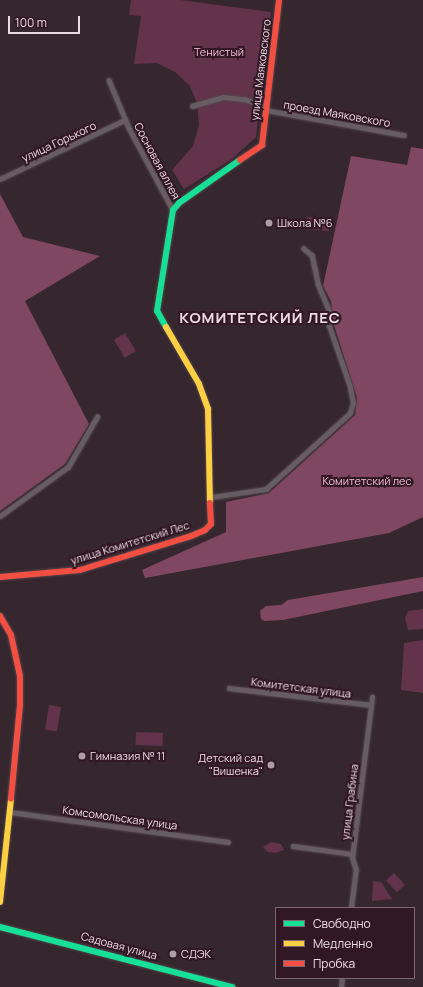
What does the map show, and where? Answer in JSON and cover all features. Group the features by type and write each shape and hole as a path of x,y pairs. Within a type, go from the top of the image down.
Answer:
{"street":[{"name":"улица Маяковского","path":"173,210 179,203 262,143 279,0"},
{"path":"109,80 125,120"},
{"name":"проезд Маяковского","path":"192,106 224,97 244,99 266,108 404,135"},
{"name":"улица Горького","path":"0,179 125,120"},
{"name":"Сосновая аллея","path":"125,120 173,210"},
{"name":"улица Комитетский Лес","path":"0,577 80,570 205,530 212,521 210,444 205,398 157,311 173,210"},
{"path":"212,497 266,489 350,413 352,403 350,388 329,326 329,311 318,285 312,256 304,249"},
{"path":"0,516 68,467 97,417"},
{"path":"0,616 2,623 16,649 20,676 10,812 0,902"},
{"name":"Комитетская улица","path":"229,688 371,705"},
{"name":"улица Грабина","path":"351,907 356,870 352,854 372,697"},
{"name":"Комсомольская улица","path":"10,812 228,842"},
{"path":"293,846 352,854"},
{"name":"Садовая улица","path":"0,927 232,987"}],"green space":[{"name":"Тенистый","path":"131,0 180,0 271,12 256,137 232,159 184,189 172,170 193,146 199,125 197,103 190,86 175,72 157,63 134,64 141,16 129,15"},
{"name":"Комитетский лес","path":"411,147 423,149 423,517 389,533 145,578 142,570 226,532 226,502 269,493 355,415 357,398 334,325 331,301 323,286 351,156 407,165"},
{"path":"0,194 23,237 100,256 25,301 89,424 65,464 0,511"},
{"path":"307,217 330,219 329,231 306,229"},
{"path":"125,333 136,351 125,358 114,340"},
{"path":"423,577 423,591 283,620 264,621 261,619 260,611 266,606 281,605 288,600"},
{"path":"423,609 423,629 408,630 405,618 408,611"},
{"path":"423,640 423,693 401,690 404,643"},
{"path":"49,705 61,707 57,732 45,730"},
{"path":"136,732 163,733 163,746 136,745"},
{"path":"271,842 281,844 284,850 275,853 268,852 263,847"},
{"path":"394,873 405,885 397,892 386,881"},
{"path":"373,881 381,882 392,899 372,901"}],"traffic: fast":[{"path":"166,327 157,311 173,210 179,203 240,160"},
{"path":"0,927 232,987"}],"traffic: slow":[{"path":"166,327 199,384 208,409 210,503"},
{"path":"0,902 11,799"}],"traffic: jam":[{"path":"240,160 262,145 279,0"},
{"path":"0,577 80,570 191,536 205,530 211,524 210,503"},
{"path":"0,616 11,635 20,676 20,705 11,799"}],"place":[{"name":"Школа №6","path":"269,223"},
{"name":"Гимназия № 11","path":"82,756"},
{"name":"Детский сад \"Вишенка\"","path":"271,765"},
{"name":"СДЭК","path":"173,954"}],"district":[{"name":"КОМИТЕТСКИЙ ЛЕС","path":"260,318"}]}
